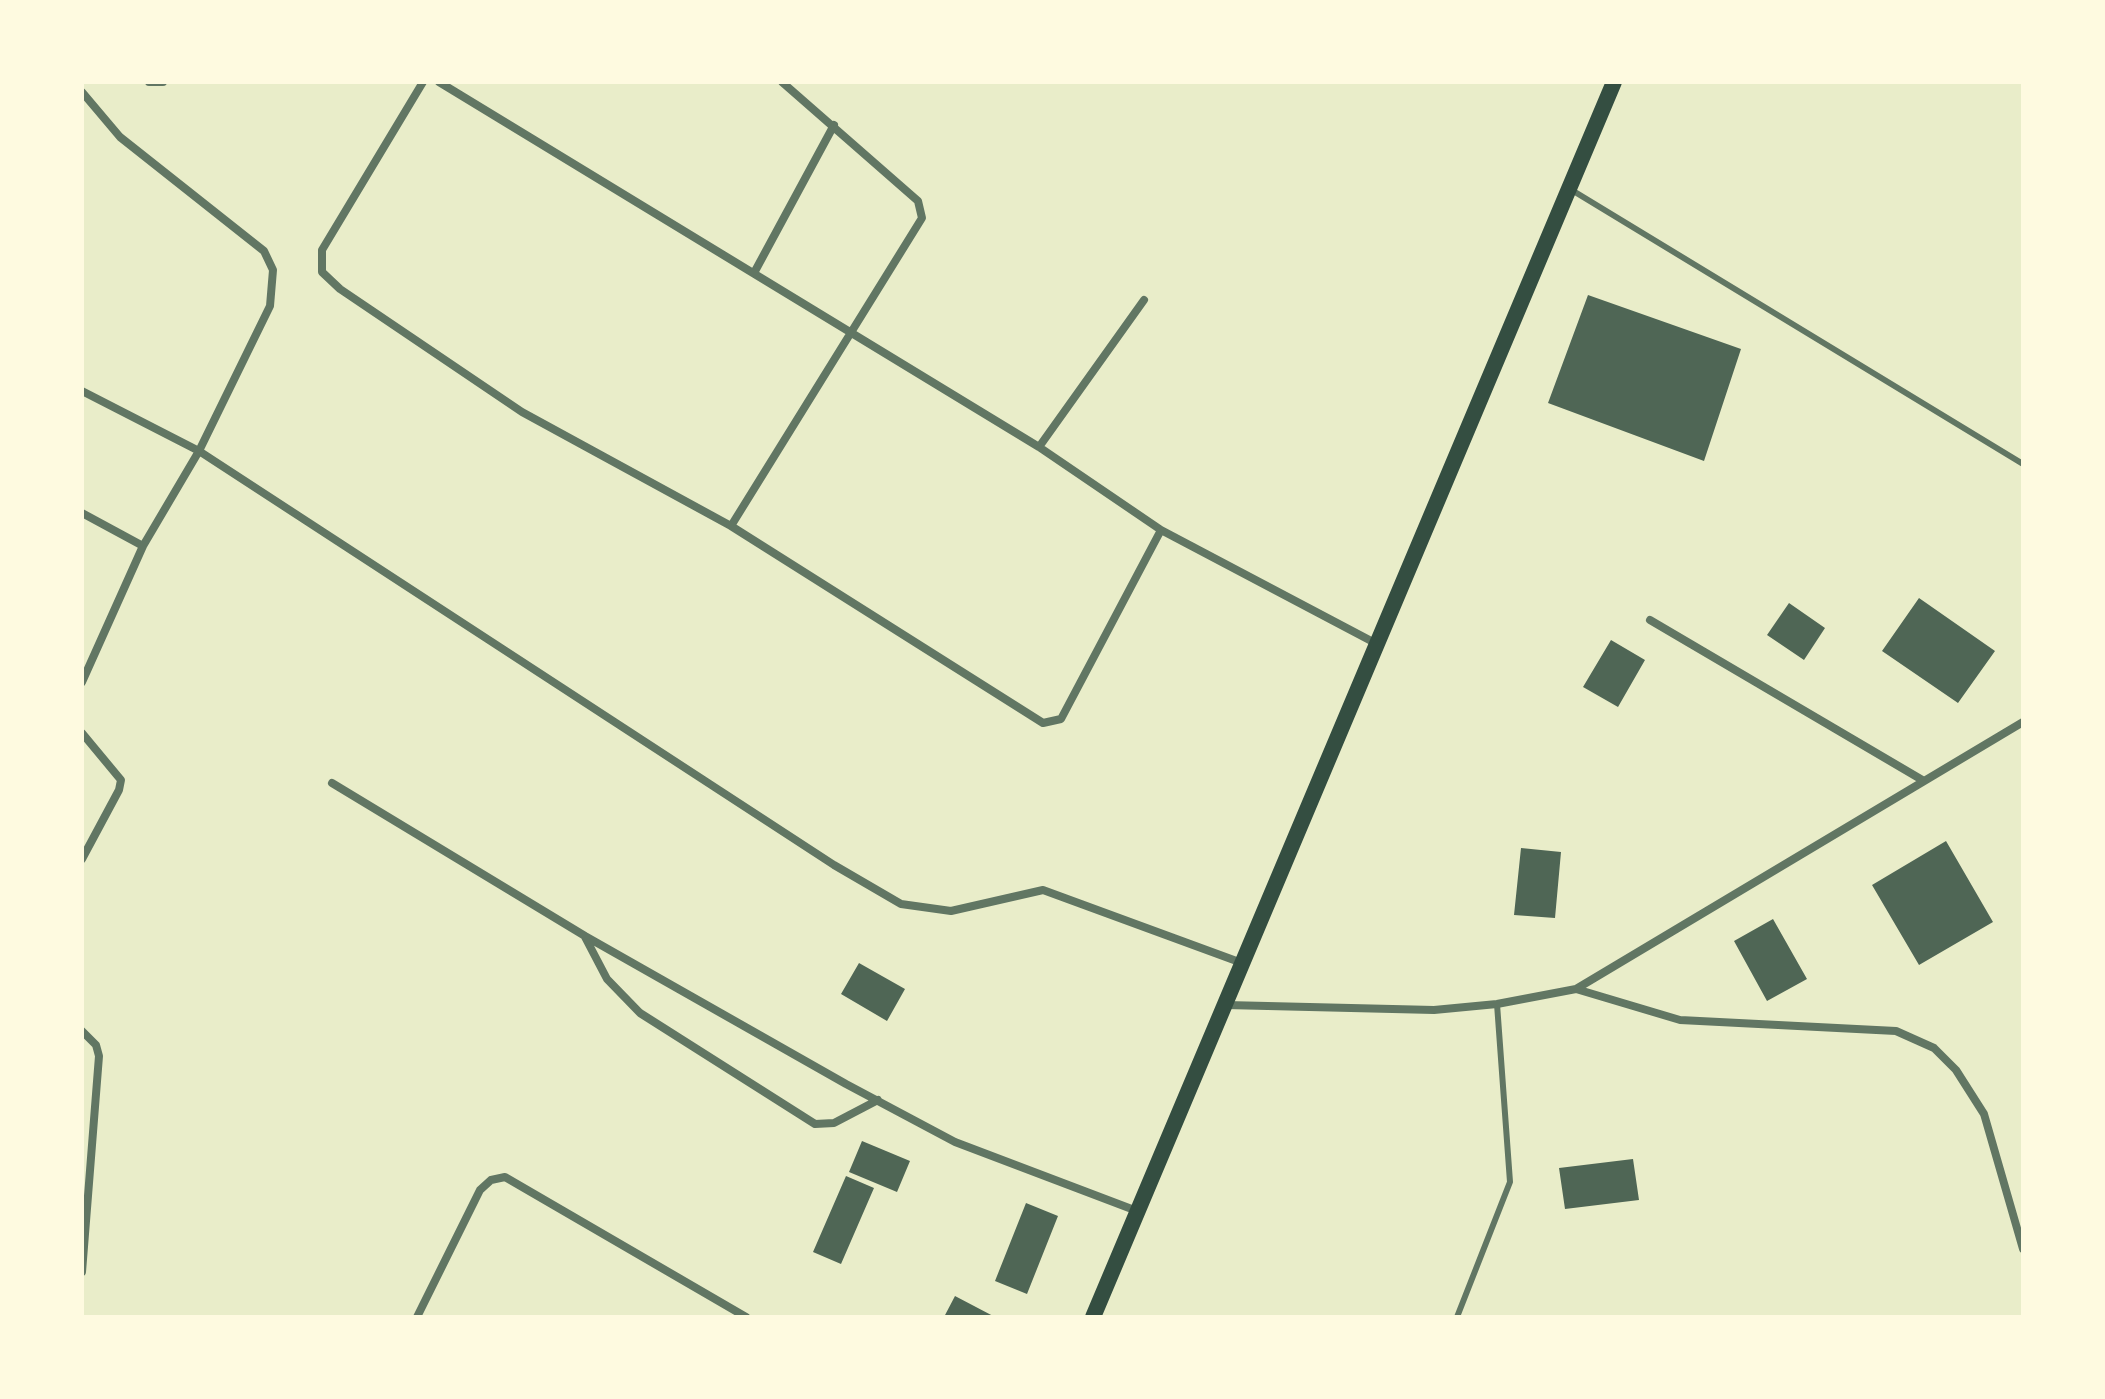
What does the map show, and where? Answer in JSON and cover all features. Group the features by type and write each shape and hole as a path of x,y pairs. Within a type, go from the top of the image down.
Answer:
{"main road":[{"path":"1093,1317 1614,82"}],"street":[{"path":"149,82 163,82"},
{"path":"423,82 322,250 322,272 340,289 522,412 731,526 1049,723 1061,719 1161,530"},
{"path":"439,82 1039,447 1161,530 1377,644"},
{"path":"731,526 922,218 922,208 834,125 782,82"},
{"path":"82,92 120,137 264,251 273,270 270,306 199,451 143,546 82,682"},
{"path":"754,273 834,125"},
{"path":"1039,447 1144,300"},
{"path":"82,391 199,451 834,865 901,904 951,911 1043,890 1242,963"},
{"path":"82,513 143,546"},
{"path":"1650,620 1924,781"},
{"path":"1226,1005 1434,1010 1497,1004 1576,989 2023,722"},
{"path":"82,733 121,783 82,859"},
{"path":"332,783 585,936 955,1142 1137,1211"},
{"path":"585,936 607,979 640,1013 815,1124 834,1123 878,1100"},
{"path":"1576,989 1680,1020 1896,1031 1934,1048 1956,1070 1984,1114 2023,1249"},
{"path":"82,1031 96,1045 99,1056 82,1272"},
{"path":"417,1317 480,1190 491,1180 505,1177 746,1317"}],"lane":[{"path":"1570,189 2023,464"},
{"path":"1457,1317 1510,1182 1497,1004"}],"building":[{"path":"1588,295 1741,349 1704,461 1548,403"},
{"path":"1919,598 1995,651 1958,703 1882,651"},
{"path":"1789,603 1825,628 1804,660 1767,635"},
{"path":"1611,640 1645,660 1618,707 1583,687"},
{"path":"1946,841 1993,922 1919,965 1872,885"},
{"path":"1521,848 1561,852 1555,918 1514,915"},
{"path":"1773,919 1807,979 1767,1001 1734,941"},
{"path":"859,963 905,989 887,1021 841,994"},
{"path":"862,1141 910,1161 897,1192 849,1172"},
{"path":"1633,1159 1639,1200 1565,1209 1559,1168"},
{"path":"846,1176 874,1188 841,1264 813,1252"},
{"path":"1026,1203 1058,1216 1027,1294 995,1281"},
{"path":"955,1296 995,1317 944,1317"}]}
